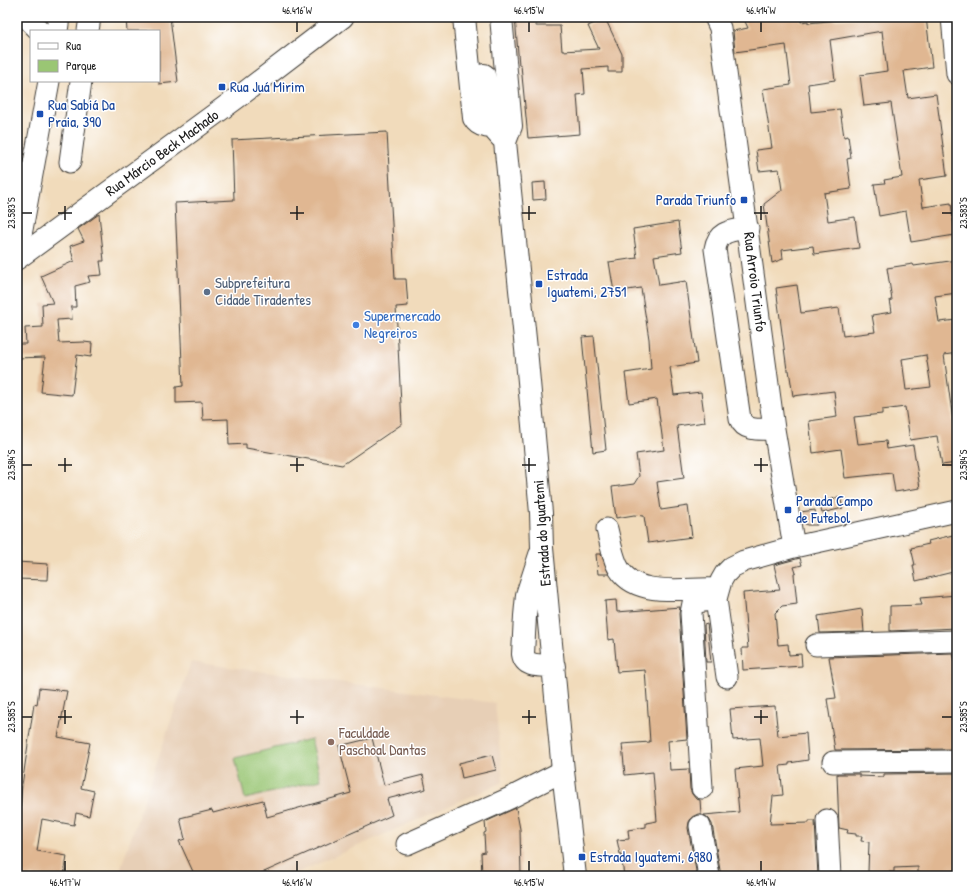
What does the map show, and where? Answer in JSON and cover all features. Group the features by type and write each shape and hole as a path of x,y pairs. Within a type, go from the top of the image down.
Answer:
{"main road":[{"path":"464,17 474,118 477,123 484,127 503,132"},
{"name":"Estrada do Iguatemi","path":"475,17 503,132"},
{"name":"Estrada do Iguatemi","path":"501,17 503,132 526,349 541,512 542,548 563,772 575,876"},
{"path":"542,548 533,572 527,595 523,654 524,658 530,664 554,666"}],"street":[{"path":"26,17 39,30"},
{"path":"57,30 60,17"},
{"path":"88,30 90,17"},
{"name":"Rua Márcio Beck Machado","path":"17,258 241,95 343,17"},
{"name":"Rua Arroio Triunfo","path":"715,17 720,28 774,429 794,546"},
{"path":"952,17 957,74"},
{"path":"17,258 23,182 49,82"},
{"path":"70,162 81,82"},
{"path":"748,228 724,233 719,236 715,249 740,419 742,424 749,428 774,429"},
{"path":"727,677 717,594 725,574 744,561 794,546 957,511"},
{"path":"607,529 617,565 622,572 636,583 660,590 705,589 717,594"},
{"path":"702,788 691,613 693,603 717,594"},
{"path":"816,645 957,641"},
{"path":"833,762 957,761"},
{"path":"407,844 510,798 563,772"},
{"path":"827,820 830,876"},
{"path":"700,826 709,876"}],"shaded area":[{"name":"Faculdade Paschoal Dantas","path":"191,662 495,703 503,782 290,876 118,876"}],"green space":[{"path":"311,739 321,780 245,799 235,758"}],"building":[{"path":"140,17 170,17 178,82 159,84 160,30 127,30 126,19"},
{"path":"515,17 535,17 536,26 560,26 562,51 599,49 588,26 605,18 622,54 622,72 608,72 608,67 583,69 585,94 577,95 580,134 528,138"},
{"path":"743,17 800,17 801,22 808,21 808,23 869,17 926,17 932,67 904,71 908,98 936,94 947,176 919,180 923,207 951,203 955,235 911,242 906,211 879,216 874,184 885,183 884,180 902,177 891,103 864,106 860,75 887,71 882,31 830,40 835,80 808,84 811,112 840,109 844,137 848,136 851,158 847,159 851,189 824,193 828,221 855,217 859,248 814,254 813,246 782,250 783,259 772,263 764,204 782,190 779,169 759,171 756,150 772,148 763,89 791,85 786,45 735,52 733,31 748,28"},
{"path":"387,132 395,279 406,279 408,306 396,307 402,424 342,465 246,448 246,444 229,445 228,419 203,420 202,402 176,403 176,387 183,386 175,203 234,200 232,140"},
{"path":"545,182 546,199 533,200 532,183"},
{"path":"99,214 104,261 100,261 102,275 88,276 90,282 75,286 76,307 71,307 72,319 57,320 59,343 92,343 91,357 77,355 72,395 41,392 45,357 17,358 17,344 26,344 25,328 43,327 42,304 53,303 41,276 74,261 70,246 84,241 78,229"},
{"path":"678,222 682,252 654,256 659,285 686,281 697,363 670,367 674,395 701,392 705,422 677,426 684,478 657,482 661,510 688,506 692,537 648,543 644,516 634,515 616,518 612,487 634,484 639,476 636,454 664,450 657,399 629,403 625,373 651,369 649,339 641,288 614,292 609,262 637,258 633,229"},
{"path":"957,260 957,293 935,296 939,322 957,320 957,353 944,355 957,450 957,463 942,465 937,436 910,440 905,407 882,410 882,414 854,417 858,444 886,441 887,449 913,445 920,488 895,492 892,473 845,478 841,449 813,453 809,421 837,417 834,391 793,396 789,370 787,370 776,288 797,285 801,313 839,308 843,336 875,332 872,315 892,312 890,300 892,300 887,268 913,264 914,266","holes":["926,355 931,387 906,390 902,359"]},
{"path":"594,336 606,450 593,452 582,337"},
{"path":"840,497 843,508 822,513 819,502"},
{"path":"815,510 817,525 807,525 802,522 800,512"},
{"path":"957,534 957,571 916,581 913,565 915,565 911,548 929,544 928,541"},
{"path":"596,554 601,554 609,574 598,574"},
{"path":"800,558 802,565 794,567 796,573 794,574 797,604 782,606 775,613 778,645 788,644 789,655 801,654 802,666 743,670 742,648 748,648 743,593 780,590 774,565"},
{"path":"17,562 48,564 47,580 17,579"},
{"path":"957,595 957,628 890,631 890,606 922,605 920,598"},
{"path":"616,600 617,612 680,607 679,614 687,739 668,741 670,770 689,769 690,789 696,799 700,800 701,814 692,817 688,828 697,876 624,876 621,854 617,840 629,839 628,830 646,827 646,823 657,821 653,772 625,775 622,744 650,742 645,670 617,672 614,639 608,640 605,601"},
{"path":"862,609 864,632 820,633 818,616"},
{"path":"707,624 711,662 706,662 704,625"},
{"path":"953,653 955,661 957,661 957,749 835,750 827,699 836,698 829,657"},
{"path":"39,688 67,691 58,737 90,743 81,788 94,791 89,816 76,813 74,825 42,819 37,851 67,856 64,876 17,876 17,835 22,785 34,704 37,705"},
{"path":"775,706 778,736 806,733 808,760 780,766 783,795 773,796 770,824 809,823 809,821 815,821 818,876 721,876 712,824 704,815 739,812 735,769 763,766 760,738 733,740 730,709"},
{"path":"372,738 384,785 423,775 426,789 387,799 392,815 255,876 195,876 179,841 185,839 180,818 212,810 213,813 263,800 267,817 351,793 339,746"},
{"path":"492,755 496,770 462,778 459,763"},
{"path":"957,773 957,875 918,873 918,867 894,868 894,872 868,872 869,842 861,841 862,836 847,833 848,830 839,828 837,774 859,774 859,776 884,777 884,774"},
{"path":"516,808 520,829 521,876 482,876 481,853 485,852 485,822"}],"place":[{"name":"Rua Juá Mirim","path":"222,87"},
{"name":"Rua Sabiá Da Praia, 390","path":"40,114"},
{"name":"Parada Triunfo","path":"744,200"},
{"name":"Estrada Iguatemi, 2751","path":"539,284"},
{"name":"Subprefeitura Cidade Tiradentes","path":"207,292"},
{"name":"Supermercado Negreiros","path":"356,325"},
{"name":"Parada Campo de Futebol","path":"788,510"},
{"name":"Faculdade Paschoal Dantas","path":"331,742"},
{"name":"Estrada Iguatemi, 6980","path":"582,857"}]}
